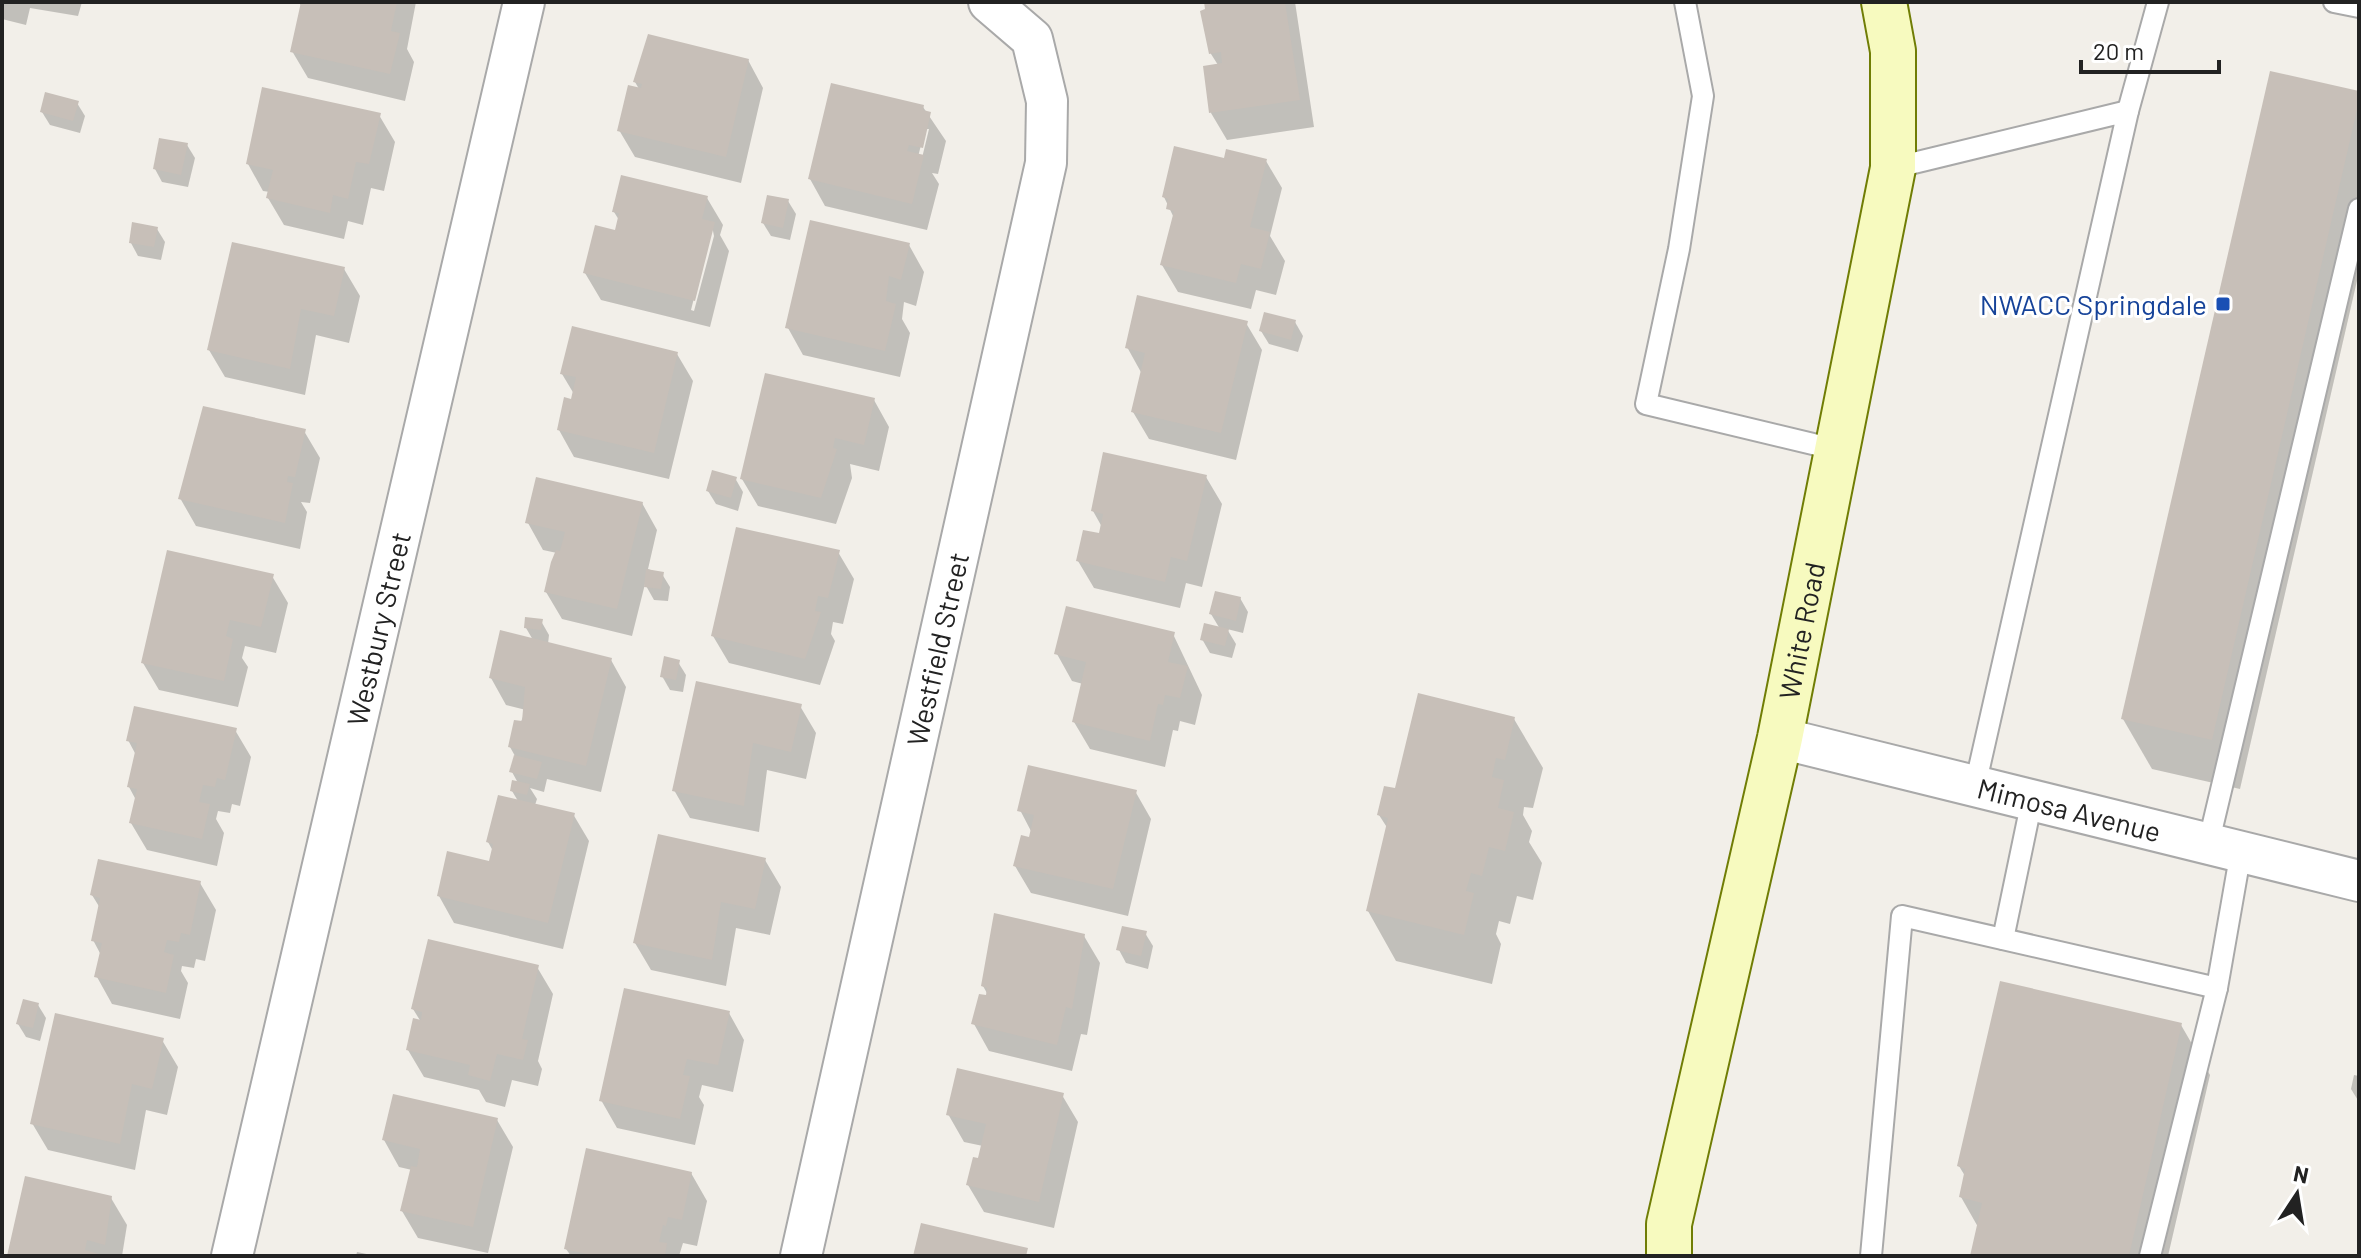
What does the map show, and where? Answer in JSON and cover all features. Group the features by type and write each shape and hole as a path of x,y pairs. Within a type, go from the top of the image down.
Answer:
{"main road":[{"name":"White Road","path":"1669,1256 1669,1224 1780,738 1893,168 1893,51 1884,2"}],"street":[{"name":"Westbury Street","path":"232,1256 524,2"},
{"name":"Westfield Street","path":"801,1256 1046,163 1047,101 1032,39 989,2"},
{"name":"Mimosa Avenue","path":"1780,738 2359,881"}],"lane":[{"path":"1685,2 1703,96 1679,249 1646,404 1838,450"},
{"path":"1975,786 2128,111 2158,2"},
{"path":"2334,2 2359,7"},
{"path":"1893,168 2128,111"},
{"path":"2150,1256 2217,988 2224,848 2359,209"},
{"path":"2003,939 2032,800"},
{"path":"1871,1256 1902,916 2217,988"}],"building":[{"path":"301,2 397,2 391,31 400,33 390,74 290,52"},
{"path":"1204,2 1285,2 1300,100 1209,113 1203,66 1222,63 1221,52 1209,54 1200,11 1205,9"},
{"path":"648,34 749,59 726,157 617,131 628,85 641,88 642,84 633,82"},
{"path":"2270,71 2359,91 2359,101 2212,740 2121,719"},
{"path":"831,83 924,105 923,110 931,112 923,148 909,145 907,151 924,155 912,204 808,179"},
{"path":"262,87 381,113 369,164 356,162 348,199 333,195 330,213 266,198 273,170 246,164"},
{"path":"45,92 79,101 73,121 40,112"},
{"path":"159,138 188,143 181,175 153,169"},
{"path":"1174,146 1224,158 1226,149 1267,159 1250,227 1270,232 1261,269 1241,264 1236,283 1160,265 1174,211 1166,209 1168,199 1162,197"},
{"path":"621,175 708,196 702,219 715,222 695,301 583,273 595,225 615,230 619,213 612,212"},
{"path":"767,195 789,199 783,228 761,223"},
{"path":"810,220 910,243 901,280 889,276 886,301 896,304 885,351 785,328"},
{"path":"132,222 158,227 154,247 129,243"},
{"path":"232,242 345,267 334,316 301,309 290,369 207,350"},
{"path":"1137,295 1248,321 1221,433 1131,412 1145,353 1125,348"},
{"path":"1264,312 1296,320 1291,340 1259,331"},
{"path":"572,326 678,352 654,453 557,430 564,397 571,399 576,377 560,374"},
{"path":"765,373 875,398 864,445 835,438 833,448 837,449 821,498 740,479"},
{"path":"203,406 306,429 295,477 288,476 287,482 293,483 285,523 178,499"},
{"path":"1103,452 1207,475 1187,561 1171,557 1165,582 1076,561 1083,530 1099,533 1103,514 1091,511"},
{"path":"712,470 737,477 731,498 706,491"},
{"path":"536,477 643,502 617,609 544,592 551,562 556,550 560,551 565,532 525,523"},
{"path":"736,527 840,550 828,598 818,596 815,611 821,612 805,659 711,636"},
{"path":"167,550 274,574 261,627 230,620 226,636 233,639 224,681 141,663"},
{"path":"646,569 664,572 661,589 644,587"},
{"path":"1215,591 1241,597 1236,621 1209,614"},
{"path":"1066,606 1175,632 1168,662 1188,666 1180,698 1165,695 1163,705 1158,704 1150,741 1072,722 1086,662 1054,654"},
{"path":"525,617 543,619 541,630 524,628"},
{"path":"1204,623 1229,629 1225,646 1200,640"},
{"path":"500,630 612,658 586,766 508,747 514,720 522,721 525,687 489,678"},
{"path":"664,656 680,660 676,680 660,677"},
{"path":"696,681 802,704 791,752 753,743 744,806 672,791"},
{"path":"1418,693 1515,717 1505,760 1496,758 1492,777 1504,780 1498,808 1514,812 1505,851 1489,847 1482,876 1471,873 1466,891 1474,893 1464,935 1366,911 1388,818 1377,815 1384,786 1395,788"},
{"path":"134,706 237,728 225,780 217,778 215,787 203,785 199,802 210,804 202,839 129,823 137,789 127,787 137,743 126,741"},
{"path":"514,755 542,762 537,779 509,772"},
{"path":"1028,765 1137,790 1113,889 1013,866 1021,835 1029,837 1034,815 1017,811"},
{"path":"512,780 530,784 527,795 510,791"},
{"path":"498,795 575,813 548,923 437,896 447,851 489,861 493,844 486,842"},
{"path":"658,834 766,858 755,909 721,902 712,960 633,943"},
{"path":"98,859 201,881 190,935 181,933 179,942 167,940 164,952 174,955 166,993 94,977 102,943 91,941 100,898 90,895"},
{"path":"994,913 1085,934 1072,1009 1066,1007 1057,1045 971,1024 979,994 986,995 987,988 981,986"},
{"path":"1122,926 1147,931 1141,956 1116,950"},
{"path":"428,939 539,965 522,1039 528,1040 523,1060 497,1054 490,1081 468,1075 470,1065 406,1050 413,1018 421,1020 422,1012 411,1009"},
{"path":"2000,981 2182,1023 2129,1256 1970,1256 1982,1203 1959,1197 1965,1169 1957,1166"},
{"path":"624,988 730,1011 718,1065 687,1059 683,1075 690,1076 680,1119 599,1101"},
{"path":"23,999 39,1003 33,1028 16,1024"},
{"path":"55,1013 164,1038 152,1089 132,1084 120,1144 30,1124"},
{"path":"957,1068 1064,1093 1039,1202 966,1185 973,1157 978,1158 986,1124 946,1115"},
{"path":"393,1094 498,1118 473,1227 400,1211 411,1166 417,1167 420,1149 382,1140"},
{"path":"586,1148 692,1172 682,1220 668,1217 666,1226 663,1225 659,1242 667,1243 665,1256 596,1256 564,1249"},
{"path":"25,1176 112,1196 105,1245 87,1240 85,1250 106,1256 7,1256"},
{"path":"921,1223 1028,1248 1026,1256 913,1256"}],"place":[{"name":"NWACC Springdale","path":"2223,304"}]}
